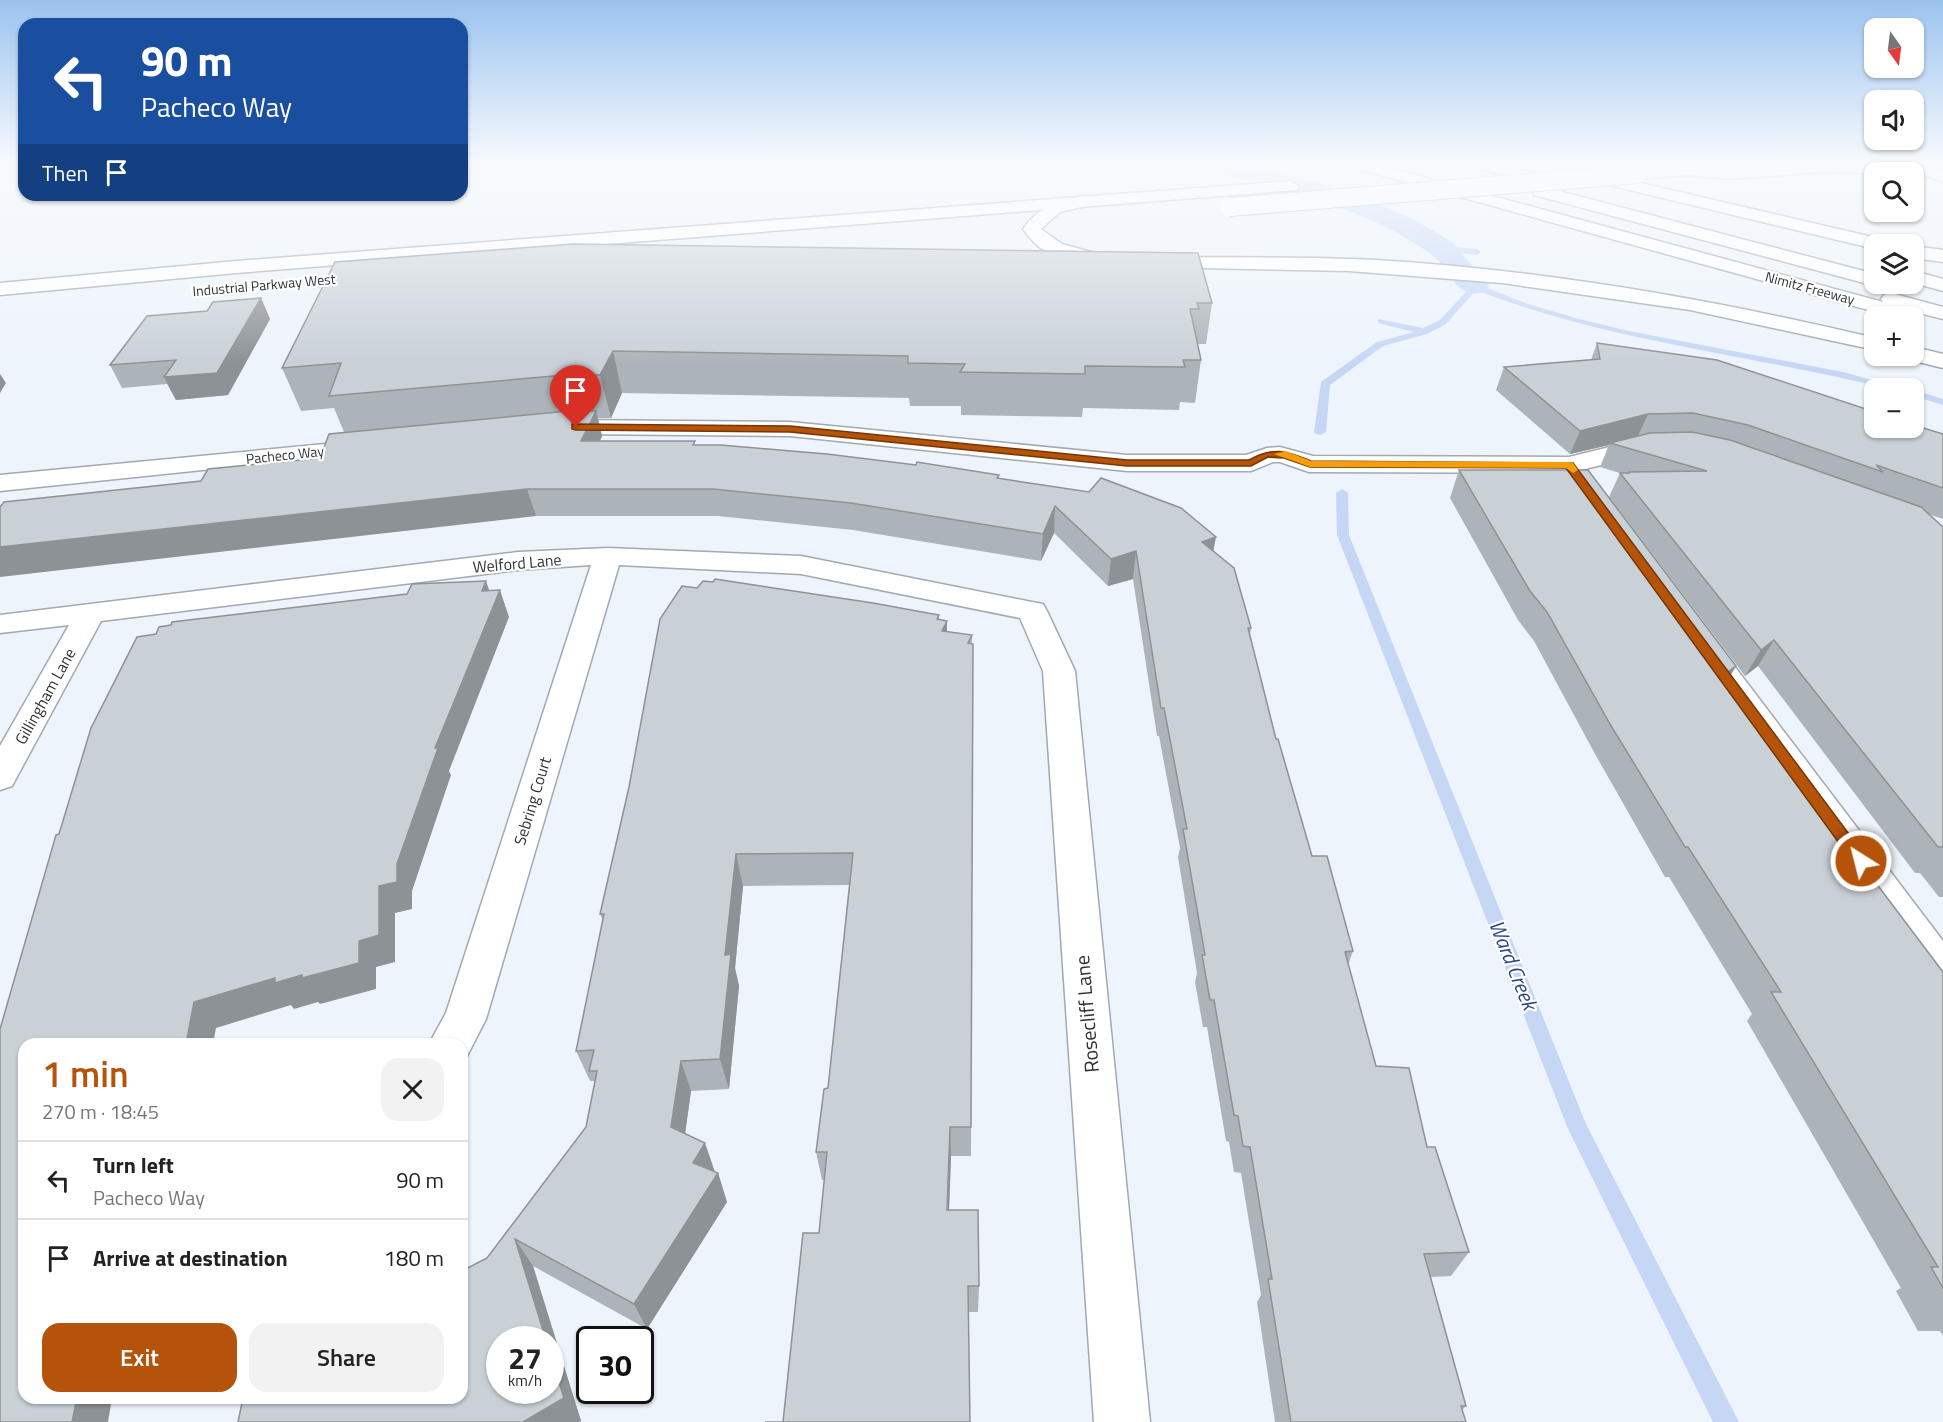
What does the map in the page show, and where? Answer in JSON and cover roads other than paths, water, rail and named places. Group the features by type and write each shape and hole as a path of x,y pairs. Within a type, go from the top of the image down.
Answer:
{"main road":[{"name":"Industrial Parkway West","path":"0,289 224,268 694,231"},
{"path":"660,253 922,231"},
{"path":"1033,231 1038,238 1066,253 1123,263"},
{"name":"Nimitz Freeway","path":"1602,231 1873,306"},
{"path":"1642,231 1943,313"},
{"path":"1701,231 1864,277"},
{"path":"1731,231 1864,264"},
{"path":"1824,231 1864,241"},
{"path":"1924,253 1943,256"},
{"path":"1040,262 1373,266 1512,278 1706,308 1864,342"},
{"path":"1924,280 1943,285"},
{"path":"1924,293 1943,298"},
{"name":"Nimitz Freeway","path":"1924,320 1943,325"},
{"path":"1924,356 1943,361"},
{"path":"529,431 576,427 790,429 1127,463 1251,463 1270,474 1292,474 1310,464 1578,477 1638,447 1671,446"},
{"name":"Pacheco Way","path":"0,483 388,445"},
{"name":"Welford Lane","path":"0,624 518,561 608,556 801,565 1032,611"},
{"name":"Sebring Court","path":"455,1038 465,1019 608,556"},
{"name":"Rosecliff Lane","path":"1032,611 1059,671 1122,1422"},
{"name":"Gillingham Lane","path":"0,777 90,614"},
{"path":"1682,619 1943,972"}],"waterway":[{"name":"Ward Creek","path":"1414,231 1443,249 1474,286"},
{"path":"1443,249 1477,252"},
{"path":"1320,432 1325,384 1380,344 1424,332 1443,322 1474,286 1525,306 1629,334 1864,380"},
{"path":"1381,321 1422,331"},
{"path":"1924,396 1943,402"},
{"name":"Ward Creek","path":"1342,493 1343,535 1578,1129 1726,1422"}]}
